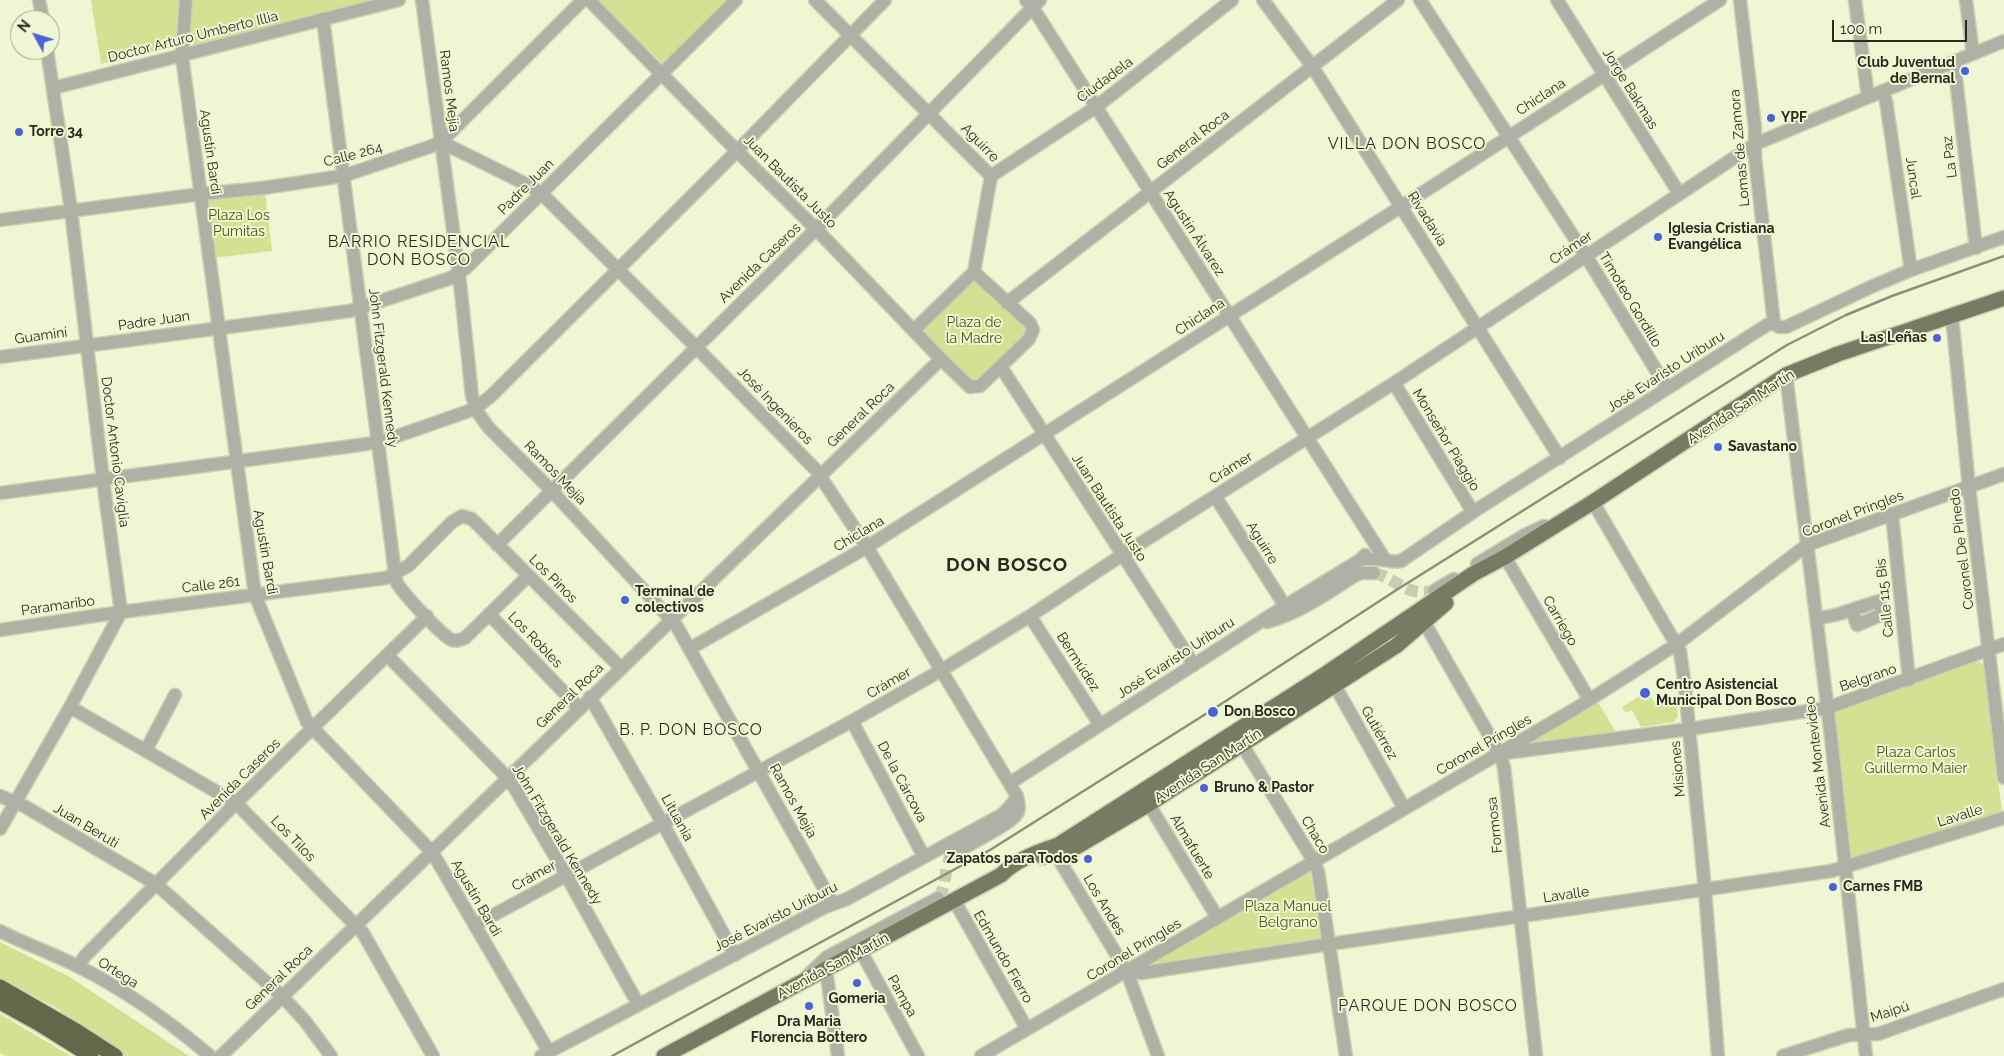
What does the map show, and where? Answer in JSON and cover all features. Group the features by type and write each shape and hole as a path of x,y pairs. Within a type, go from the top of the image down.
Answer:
{"highway":[{"path":"0,986 115,1056"},
{"path":"0,1002 91,1056"}],"main road":[{"name":"Avenida San Martín","path":"1000,875 1015,873 1045,856 1055,853 1062,854 1071,850 1145,797 1331,679 1396,646 1421,616 1502,559 1593,502 1786,375 1838,354 2004,298"},
{"name":"Avenida San Martín","path":"664,1056 1000,875 1008,868 1031,855 1058,845 1112,810 1145,797"},
{"path":"1071,850 1076,839 1114,816 1112,810"}],"street":[{"name":"Agustín Bardi","path":"186,0 182,56 255,595 304,716 312,728 432,852 475,925 545,1054"},
{"name":"Doctor Arturo Umberto Illia","path":"53,88 399,0"},
{"name":"Ramos Mejía","path":"422,0 459,274 472,396 476,408 489,428 552,491 672,618 833,904"},
{"name":"Calle 264","path":"0,220 201,194 263,188 343,176 441,142 583,0"},
{"name":"Juan Bautista Justo","path":"589,0 816,229 941,359 970,386 980,386 1001,367 1194,665"},
{"name":"Padre Juan","path":"86,345 360,309 459,274 736,0"},
{"name":"Aguirre","path":"815,0 991,176 974,272"},
{"path":"0,493 236,463 377,442 476,408 491,396 618,270 885,0"},
{"name":"Ciudadela","path":"991,176 1096,106 1232,0"},
{"name":"Rivadavia","path":"1263,0 1312,66 1560,458"},
{"name":"General Roca","path":"1007,303 1398,0"},
{"name":"Timoteo Gordillo","path":"1420,0 1586,256 1667,388"},
{"name":"Jorge Bakmas","path":"1557,0 1679,193"},
{"name":"Chiclana","path":"690,648 867,547 1044,436 1720,0"},
{"name":"Lomas de Zamora","path":"1740,0 1755,128 1754,158 1774,323"},
{"path":"1855,0 1868,97"},
{"path":"1966,0 1973,54"},
{"name":"Agustín Álvarez","path":"1033,3 1150,192 1384,558"},
{"name":"Avenida Caseros","path":"498,545 816,229 930,113 1033,3"},
{"name":"John Fitzgerald Kennedy","path":"323,19 394,575 403,591 451,639 465,638 489,614"},
{"name":"Crámer","path":"475,925 852,721 1030,616 1122,555 1479,328 1755,144 2004,41"},
{"name":"Doctor Antonio Caviglia","path":"49,60 71,210 102,480 121,612"},
{"name":"La Paz","path":"1954,62 1976,248"},
{"name":"Juncal","path":"1882,91 1886,101 1911,270"},
{"name":"José Ingenieros","path":"441,142 541,193 696,347 821,476 867,547 1017,796"},
{"name":"José Evaristo Uriburu","path":"1360,560 1374,557 1397,562 1401,560 1767,325 1774,323 1779,327 1786,327 1841,300 1911,270 2004,238"},
{"path":"914,330 974,272 1030,323 1032,334 1001,367"},
{"name":"Coronel De Pinedo","path":"1952,316 1969,487 2004,778"},
{"name":"Guaminí","path":"0,357 86,345"},
{"name":"General Roca","path":"220,1056 941,359"},
{"name":"Avenida Montevideo","path":"1786,375 1827,708 1866,1056"},
{"name":"Monseñor Piaggio","path":"1394,383 1473,512"},
{"name":"Coronel Pringles","path":"982,1056 1127,972 1313,860 1500,754 1589,700 1677,644 1807,545 2004,474"},
{"name":"Aguirre","path":"1215,496 1285,606"},
{"name":"Misiones","path":"1593,502 1677,644 1681,658 1705,890 1718,1056"},
{"path":"1434,591 1525,535 1576,512"},
{"name":"Calle 115 Bis","path":"1892,514 1909,680"},
{"name":"Los Pinos","path":"394,575 408,566 452,522 462,516 472,519 621,668"},
{"name":"José Evaristo Uriburu","path":"1010,783 1285,606 1360,560 1368,552 1372,542"},
{"name":"Carriego","path":"1502,559 1589,700"},
{"path":"1254,626 1288,616 1356,575 1374,573"},
{"name":"Calle 261","path":"121,612 380,579 394,575"},
{"path":"489,614 528,576"},
{"path":"1816,619 1852,610"},
{"path":"0,829 70,707 121,612"},
{"name":"Paramaribo","path":"0,630 121,612"},
{"name":"Los Robles","path":"489,614 579,708"},
{"name":"Avenida Caseros","path":"78,966 85,956 236,802 427,616"},
{"name":"Bermúdez","path":"1030,616 1100,725"},
{"name":"Formosa","path":"1421,616 1500,754 1504,767 1536,1056"},
{"name":"Belgrano","path":"1500,754 1689,729 1827,708 1909,680 2004,644"},
{"name":"John Fitzgerald Kennedy","path":"388,655 507,778 566,876 638,1004"},
{"name":"Gutiérrez","path":"1331,679 1404,808"},
{"path":"146,750 175,695"},
{"name":"Lituania","path":"590,698 735,954"},
{"name":"Los Tilos","path":"70,707 236,802 356,924 368,941 433,1056"},
{"name":"De la Cárcova","path":"852,721 924,857"},
{"name":"Chaco","path":"1238,738 1318,871 1346,1056"},
{"name":"Juan Beruti","path":"0,796 16,802 156,884 282,996 299,1013 331,1056"},
{"path":"950,856 964,846 1013,819 1020,807 1017,796"},
{"name":"José Evaristo Uriburu","path":"545,1054 735,954 833,904 847,899 924,857 1002,814 1014,803 1017,796"},
{"name":"Almafuerte","path":"1145,797 1217,918"},
{"name":"Lavalle","path":"1127,972 1142,973 1831,872 2004,818"},
{"name":"Los Andes","path":"1055,853 1127,972 1158,1056"},
{"path":"799,983 827,957 938,898"},
{"name":"Edmundo Fierro","path":"954,900 1027,1029"},
{"name":"Ortega","path":"0,931 78,966 152,1012 190,1038 210,1056"},
{"name":"Pampa","path":"861,951 918,1056"},
{"path":"826,969 838,1056"},
{"name":"Maipú","path":"1783,1056 1850,1035 1878,1034 2004,989"}],"green space":[{"path":"91,0 182,0 177,46 101,64"},
{"path":"193,0 371,0 194,45 190,36"},
{"path":"596,0 728,0 667,61 662,63"},
{"name":"Plaza Los Pumitas","path":"265,191 272,251 213,258 206,198"},
{"name":"Plaza de la Madre","path":"974,272 1033,330 975,387 914,330"},
{"name":"Plaza Carlos Guillermo Maier","path":"1975,661 1981,662 1985,670 2002,812 1854,860 1848,859 1834,712"},
{"path":"1647,691 1658,707 1676,697 1678,717 1674,722 1641,727 1632,710 1626,713 1622,707"},
{"path":"1598,702 1617,734 1518,749"},
{"name":"Plaza Manuel Belgrano","path":"1309,867 1324,940 1156,965 1157,960"},
{"path":"0,942 70,977 189,1056 125,1056 55,1007 0,978"},
{"path":"0,1014 71,1056 5,1056 0,1053"}],"tunnel":[{"path":"1374,573 1390,579 1409,590 1416,592 1434,591"},
{"path":"938,898 943,888 951,857"}],"railway":[{"path":"612,1056 990,850 1212,710 1398,589 1787,345 1846,315 1892,296 2004,256"}],"place":[{"name":"Club Juventud de Bernal","path":"1965,71"},
{"name":"YPF","path":"1771,118"},
{"name":"Torre 34","path":"19,132"},
{"name":"Iglesia Cristiana Evangélica","path":"1658,237"},
{"name":"Las Leñas","path":"1937,338"},
{"name":"Savastano","path":"1718,447"},
{"name":"Terminal de colectivos","path":"625,600"},
{"name":"Centro Asistencial Municipal Don Bosco","path":"1645,693"},
{"name":"Don Bosco","path":"1213,712"},
{"name":"Bruno & Pastor","path":"1204,788"},
{"name":"Zapatos para Todos","path":"1088,859"},
{"name":"Carnes FMB","path":"1833,887"},
{"name":"Gomeria","path":"857,983"},
{"name":"Dra Maria Florencia Bottero","path":"809,1006"}],"district":[{"name":"VILLA DON BOSCO","path":"1407,144"},
{"name":"BARRIO RESIDENCIAL DON BOSCO","path":"419,251"},
{"name":"DON BOSCO","path":"1007,565"},
{"name":"B. P. DON BOSCO","path":"691,730"},
{"name":"PARQUE DON BOSCO","path":"1428,1006"}]}
